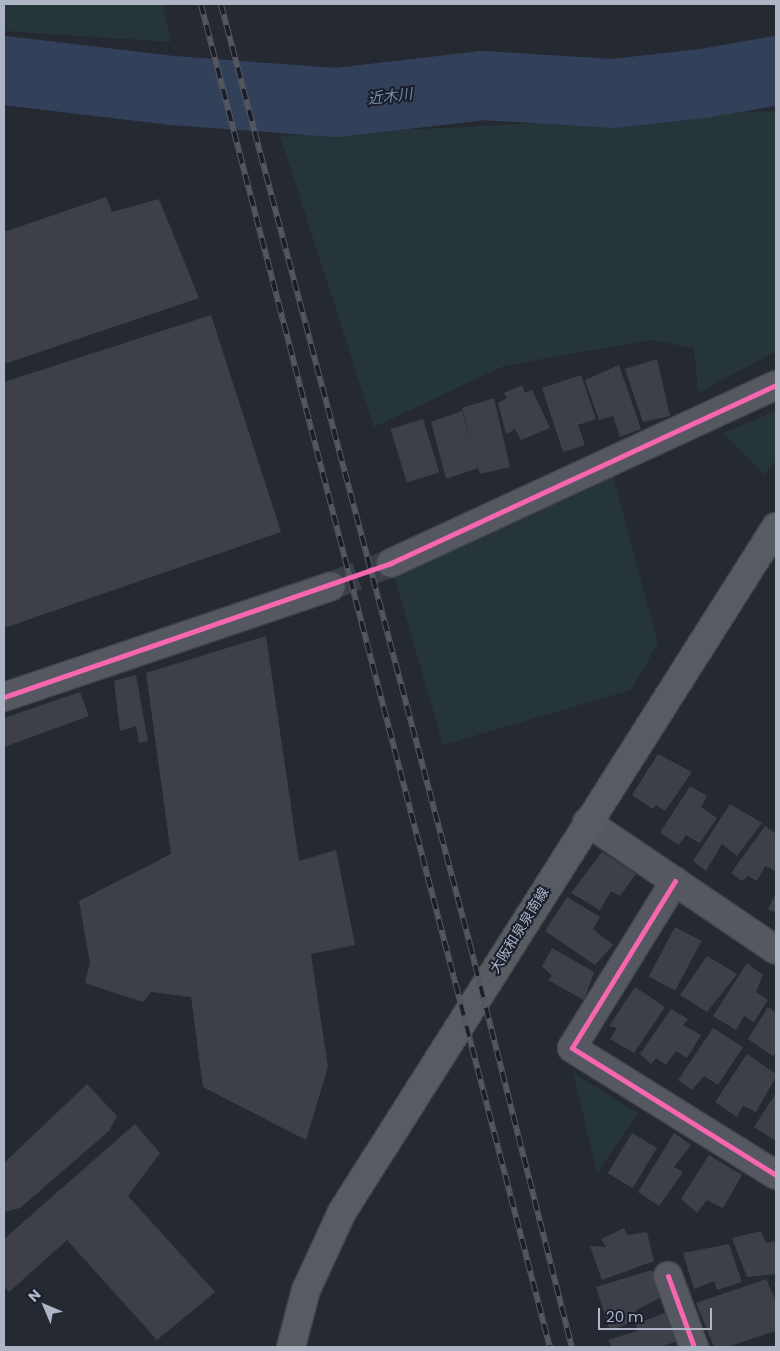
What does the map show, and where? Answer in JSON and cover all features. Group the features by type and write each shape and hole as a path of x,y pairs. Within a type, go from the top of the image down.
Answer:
{"main road":[{"name":"大阪和泉泉南線","path":"291,1347 306,1290 342,1212 587,822 776,527"}],"street":[{"path":"391,563 776,385"},
{"path":"4,697 331,586"},
{"path":"587,822 776,950"},
{"path":"675,881 572,1048 776,1175"},
{"path":"668,1276 694,1347"}],"shaded area":[{"path":"4,4 163,4 171,42 4,31"},
{"path":"776,111 776,351 698,393 694,348 649,340 504,366 374,427 280,136"},
{"path":"776,411 776,460 765,475 723,433"},
{"path":"613,476 658,643 631,690 443,745 394,575"},
{"path":"573,1073 638,1113 597,1173"}],"building":[{"path":"106,197 112,212 159,199 199,298 4,364 4,232"},
{"path":"211,315 281,532 4,628 4,382"},
{"path":"657,359 670,416 643,422 625,369"},
{"path":"619,365 641,429 620,437 613,416 599,420 585,380"},
{"path":"581,375 596,419 578,425 585,445 563,452 542,388"},
{"path":"522,385 525,393 532,390 550,428 521,440 515,429 506,434 498,403 507,398 504,393"},
{"path":"494,398 510,467 480,474 478,468 446,479 431,422 462,411 473,448 462,408"},
{"path":"423,419 439,473 407,482 390,429"},
{"path":"266,636 299,861 336,850 355,945 311,954 328,1067 306,1140 203,1087 191,997 151,992 143,1002 85,983 90,963 79,901 171,854 146,673"},
{"path":"136,675 148,741 139,743 136,726 120,731 114,681"},
{"path":"80,692 89,716 4,747 4,718"},
{"path":"658,754 692,772 665,811 656,805 653,809 632,795"},
{"path":"690,786 707,796 701,807 717,818 700,843 686,835 679,845 660,833"},
{"path":"730,804 762,823 737,856 722,844 706,871 693,861"},
{"path":"765,826 776,834 776,871 765,866 757,881 748,876 742,881 731,873"},
{"path":"602,852 636,874 620,896 611,891 600,910 571,893"},
{"path":"776,893 776,913 768,909"},
{"path":"567,897 600,917 593,929 613,945 595,965 545,931"},
{"path":"675,927 701,941 675,991 649,976"},
{"path":"552,948 594,972 584,1000 548,980 552,976 542,966"},
{"path":"707,956 737,974 707,1012 680,995"},
{"path":"747,963 763,975 756,992 768,1000 754,1022 744,1016 736,1030 713,1016"},
{"path":"635,987 665,1007 634,1053 610,1039 617,1028 609,1026"},
{"path":"768,1007 776,1013 776,1051 773,1056 748,1039"},
{"path":"671,1009 688,1019 683,1025 701,1035 687,1058 676,1051 666,1065 656,1058 651,1064 640,1054"},
{"path":"713,1028 743,1047 718,1085 704,1076 692,1090 678,1080"},
{"path":"747,1054 776,1074 776,1077 756,1112 743,1106 737,1117 715,1102"},
{"path":"87,1084 117,1116 109,1131 20,1208 4,1212 4,1163"},
{"path":"776,1093 776,1141 754,1127"},
{"path":"135,1124 160,1153 128,1196 215,1292 157,1340 67,1240 9,1292 4,1286 4,1239"},
{"path":"632,1133 657,1148 633,1188 608,1173"},
{"path":"674,1133 691,1145 674,1167 683,1172 659,1206 638,1192"},
{"path":"709,1155 742,1175 723,1208 707,1200 697,1213 681,1199"},
{"path":"624,1228 627,1235 647,1232 654,1261 602,1280 590,1246 606,1247 601,1239"},
{"path":"761,1231 766,1243 776,1241 776,1274 747,1277 732,1238"},
{"path":"729,1244 742,1282 717,1290 714,1281 694,1289 683,1253"},
{"path":"652,1270 662,1297 636,1310 638,1319 610,1331 596,1287"},
{"path":"766,1279 776,1302 776,1331 727,1347 714,1347 696,1303"},
{"path":"667,1312 677,1341 661,1347 612,1347 608,1340 637,1331 636,1324"}],"waterway":[{"name":"近木川","path":"4,70 172,90 336,102 482,85 612,93 703,83 776,70"}],"tunnel":[{"path":"331,586 391,563"}],"railway":[{"path":"201,4 550,1347"},
{"path":"221,4 470,944 572,1347"}],"cycle path":[{"path":"4,697 391,563 776,385"},
{"path":"675,881 572,1048 776,1175"},
{"path":"668,1276 694,1347"}]}
